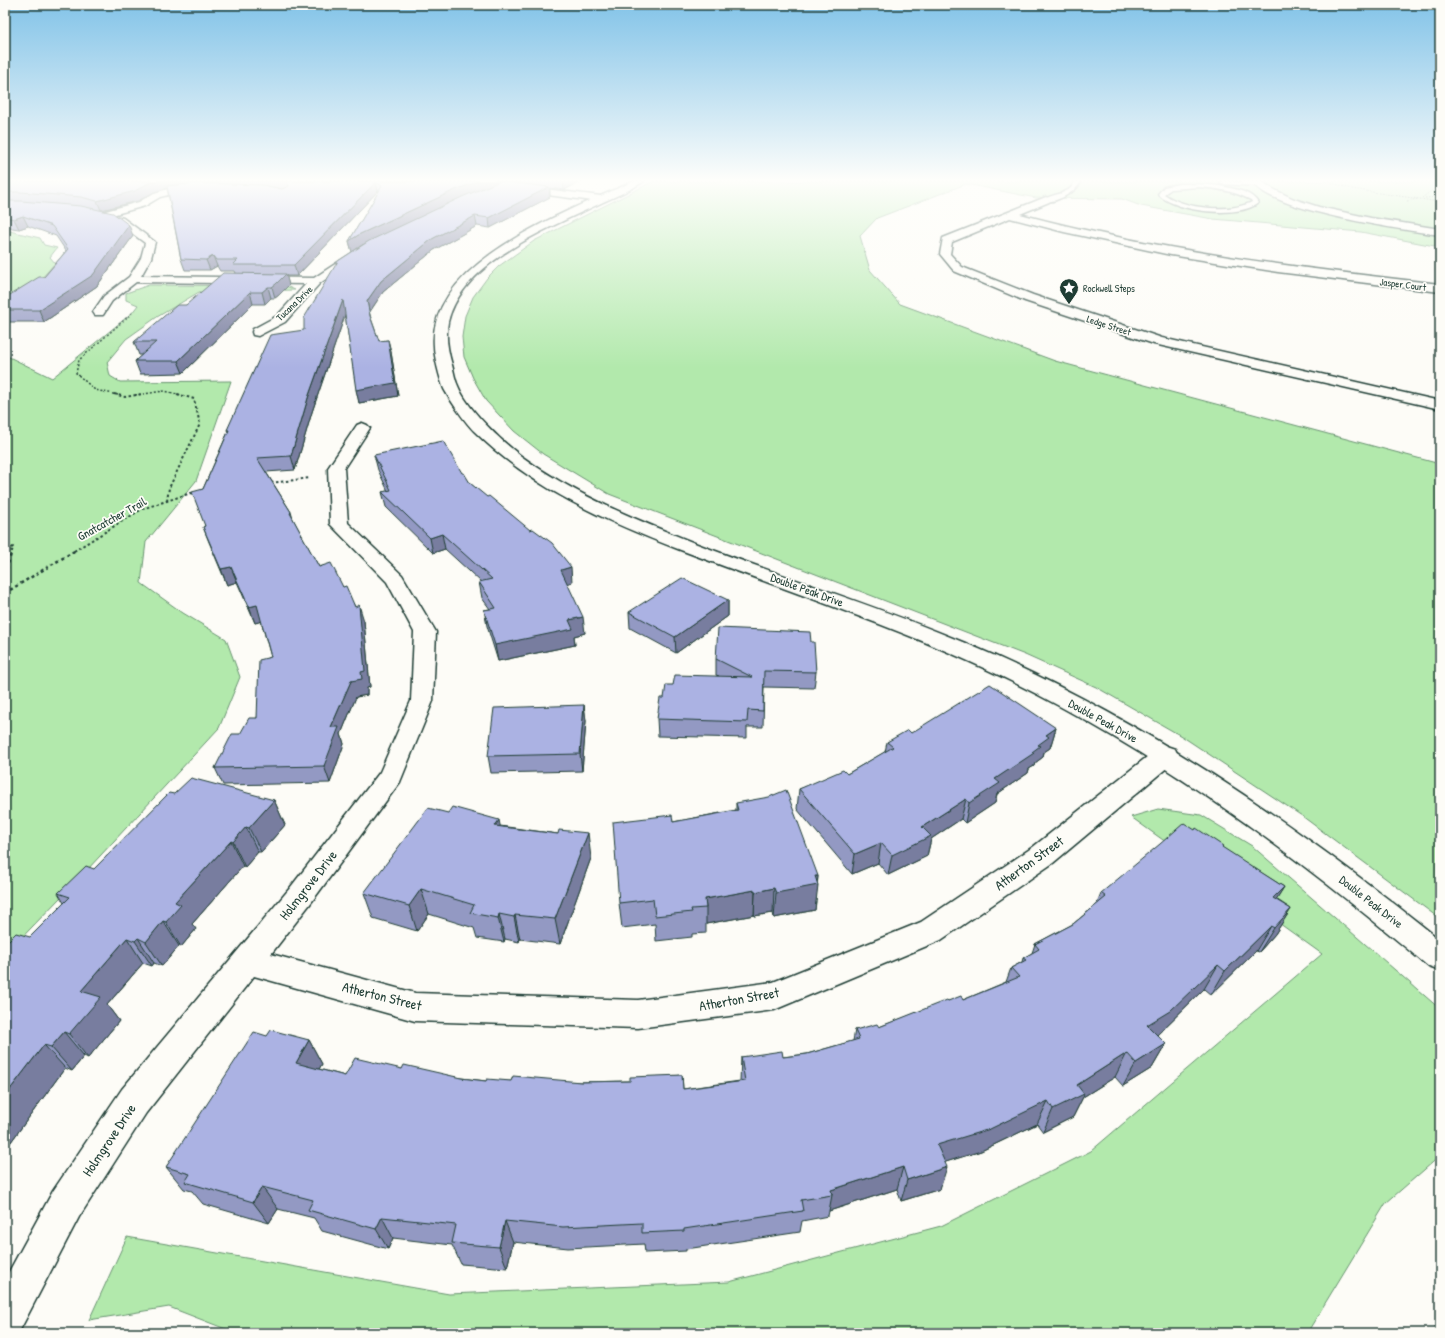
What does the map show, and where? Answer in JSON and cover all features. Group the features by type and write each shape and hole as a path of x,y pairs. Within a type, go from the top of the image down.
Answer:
{"street":[{"path":"99,312 108,298 133,279 146,258 150,243"},
{"name":"Double Peak Drive","path":"514,243 496,254 474,271 455,294 443,318 440,331 441,359 451,389 459,404 470,419 490,440 524,465 569,493 610,514 655,534 912,629 970,653 1082,708 1166,755 1232,799 1324,865 1440,958"},
{"name":"Ledge Street","path":"947,243 945,254 958,269 1022,295 1159,341 1440,405"},
{"name":"Jasper Court","path":"1127,243 1158,251 1271,268 1440,288"},
{"name":"Tucana Drive","path":"258,332 281,319 316,281 367,248"},
{"path":"133,279 316,281"},
{"name":"Holmgrove Drive","path":"5,1318 66,1204 134,1101 300,896 391,776 422,701 425,632 395,579 339,524 336,468 362,428"},
{"name":"Atherton Street","path":"248,961 415,1007 638,1014 774,996 931,931 1043,855 1166,755"}],"path":[{"path":"132,313 79,360 76,373 95,390 125,396 165,391 194,399 200,424 169,488 167,501"},
{"path":"270,483 310,478"},
{"name":"Gnatcatcher Trail","path":"5,593 142,509 199,492"},
{"path":"5,551 14,547 5,575"}],"green space":[{"path":"5,243 43,243 44,245 57,248 50,257 55,263 41,279 5,300"},
{"path":"531,243 862,243 870,270 900,304 1055,361 1440,464 1440,919 1302,816 1183,737 1096,687 1025,655 609,494 543,454 514,431 486,401 473,378 464,357 462,337 465,316 473,297 487,278 499,266"},
{"path":"1421,243 1440,243 1440,247"},
{"path":"149,285 286,286 295,290 199,292 157,317 126,339 107,362 110,376 120,382 231,381 196,481 146,542 141,583 183,613 226,639 240,677 219,728 87,870 5,955 5,355 52,378 132,313 138,305 126,300 126,293"},
{"path":"1158,809 1201,815 1252,846 1440,1009 1440,1156 1386,1203 1307,1333 236,1333 169,1307 89,1320 127,1237 449,1294 729,1282 941,1226 1091,1151 1322,954 1131,817"}],"building":[{"path":"64,243 116,243 93,275 39,310 5,310 5,298 39,277 44,277 68,249"},
{"path":"178,243 315,243 294,265 233,265 238,260 216,260 213,256 206,260 181,259"},
{"path":"365,243 427,243 381,281 367,301 370,316 379,341 388,340 395,383 356,390 343,300 308,398 291,456 257,458 291,512 290,513 319,567 331,563 343,587 346,586 355,607 359,605 365,671 361,672 362,679 351,681 331,727 339,727 324,766 215,768 232,734 240,734 249,718 257,718 259,660 271,657 257,605 249,607 231,567 221,569 203,527 205,526 192,492 203,489 229,430 227,430 270,335 304,330 304,318 338,261"},
{"path":"223,273 286,274 272,287 268,287 262,292 250,292 178,361 135,361 156,342 134,342 177,305 186,305"},
{"path":"443,441 462,473 464,473 470,483 487,497 489,496 530,530 533,529 552,543 571,567 561,570 583,617 569,620 573,629 495,645 484,610 496,608 479,582 492,579 442,534 430,538 382,492 391,490 374,455"},
{"path":"682,578 728,600 675,637 629,612"},
{"path":"718,628 810,632 811,642 814,642 816,672 764,671 763,711 748,710 747,722 657,719 660,698 664,698 666,685 673,685 675,675 752,677 716,659"},
{"path":"990,684 1056,728 1046,735 1049,737 1038,745 1040,746 1032,752 1034,753 995,779 1000,783 969,803 966,799 922,827 931,836 892,855 881,843 855,854 799,789 843,770 847,774 893,747 887,742 908,730 911,733"},
{"path":"584,705 580,754 488,756 494,708"},
{"path":"191,778 274,800 249,828 246,827 233,842 231,841 175,902 181,905 166,922 163,921 146,942 138,938 135,941 127,938 81,991 101,997 69,1034 64,1032 51,1047 44,1045 5,1096 5,944 16,933 30,937 70,897 58,893 86,866 94,869 169,793 174,794"},
{"path":"786,790 818,876 815,876 818,885 776,893 774,888 755,892 755,890 705,899 706,908 691,909 692,912 655,916 653,899 619,903 613,822 672,815 673,822 738,810 736,803 769,797"},
{"path":"452,807 499,820 495,826 558,834 559,830 588,833 555,919 515,915 514,917 499,914 498,918 470,913 474,905 421,889 409,906 364,893 428,808 448,813"},
{"path":"1184,823 1195,830 1196,828 1223,846 1222,847 1284,887 1273,898 1291,909 1274,928 1271,926 1225,971 1218,965 1170,1011 1147,1025 1166,1044 1136,1063 1127,1053 1077,1085 1084,1094 1053,1109 1048,1101 990,1129 937,1145 947,1167 907,1180 903,1167 831,1190 832,1195 801,1200 803,1211 684,1229 684,1231 642,1233 642,1223 563,1227 505,1221 499,1247 452,1243 456,1225 382,1217 376,1229 308,1210 313,1200 262,1187 253,1202 185,1182 190,1174 166,1167 254,1032 267,1036 271,1030 309,1040 296,1063 345,1076 355,1058 402,1069 404,1065 461,1078 486,1081 487,1079 511,1081 513,1076 581,1082 630,1081 630,1077 682,1075 683,1089 745,1081 741,1057 782,1051 783,1057 807,1054 859,1039 855,1030 877,1024 879,1027 947,1000 948,1001 961,996 963,1000 1019,977 1011,968 1026,960 1023,958 1039,949 1035,944 1073,924 1106,897 1101,893"},
{"path":"252,1330 252,1333 244,1333"}],"place":[{"name":"Rockwell Steps","path":"1069,305"}]}
